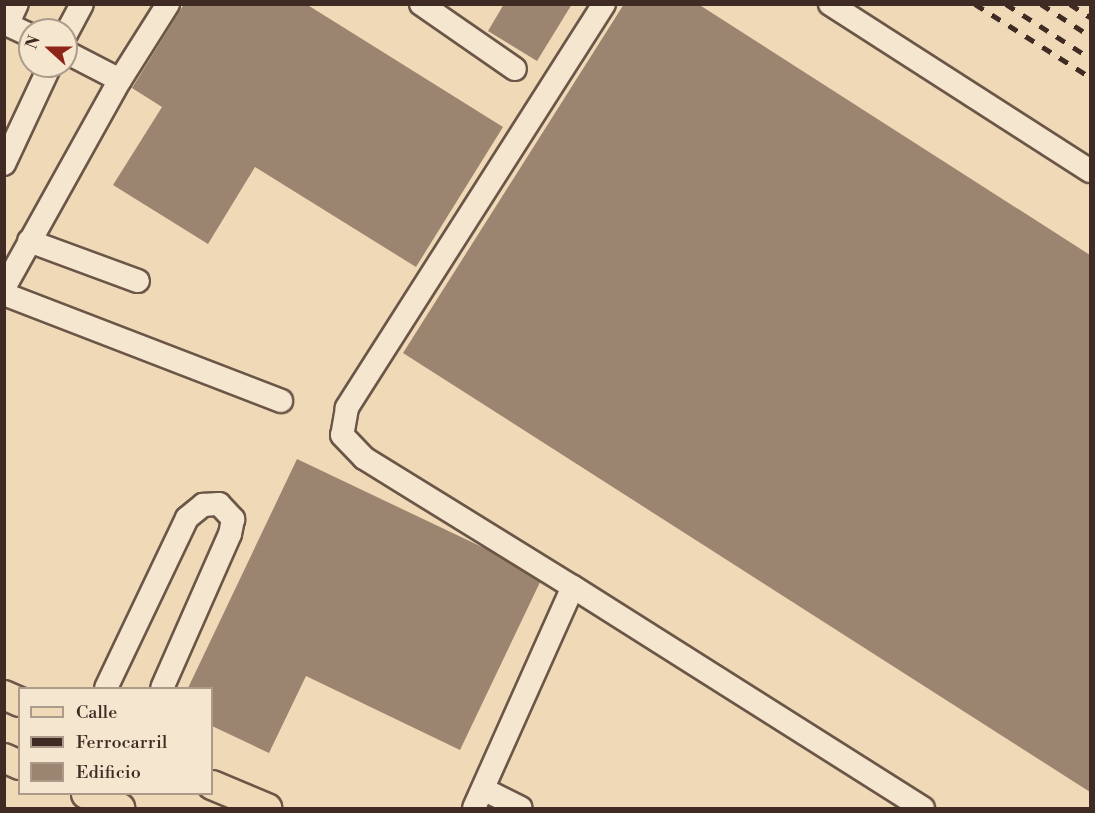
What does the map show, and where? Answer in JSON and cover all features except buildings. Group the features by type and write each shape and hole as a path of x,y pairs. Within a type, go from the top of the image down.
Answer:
{"main road":[{"path":"4,695 18,701"},
{"path":"4,758 18,764"},
{"path":"213,785 267,808"},
{"path":"88,795 120,808"}],"lane":[{"path":"75,18 82,4"},
{"path":"4,288 120,80 168,4"},
{"path":"421,4 515,69"},
{"path":"604,4 347,408 342,435 364,458 923,808"},
{"path":"830,4 1090,171"},
{"path":"78,58 120,80"},
{"path":"4,164 44,78"},
{"path":"29,241 138,281"},
{"path":"4,294 281,401"},
{"path":"106,687 187,518 203,505 219,504 233,519 231,534 162,687"},
{"path":"520,808 478,799 573,587"}],"railway":[{"path":"975,4 1090,77"},
{"path":"1006,4 1090,58"},
{"path":"1041,4 1090,36"},
{"path":"1070,4 1090,17"}]}
